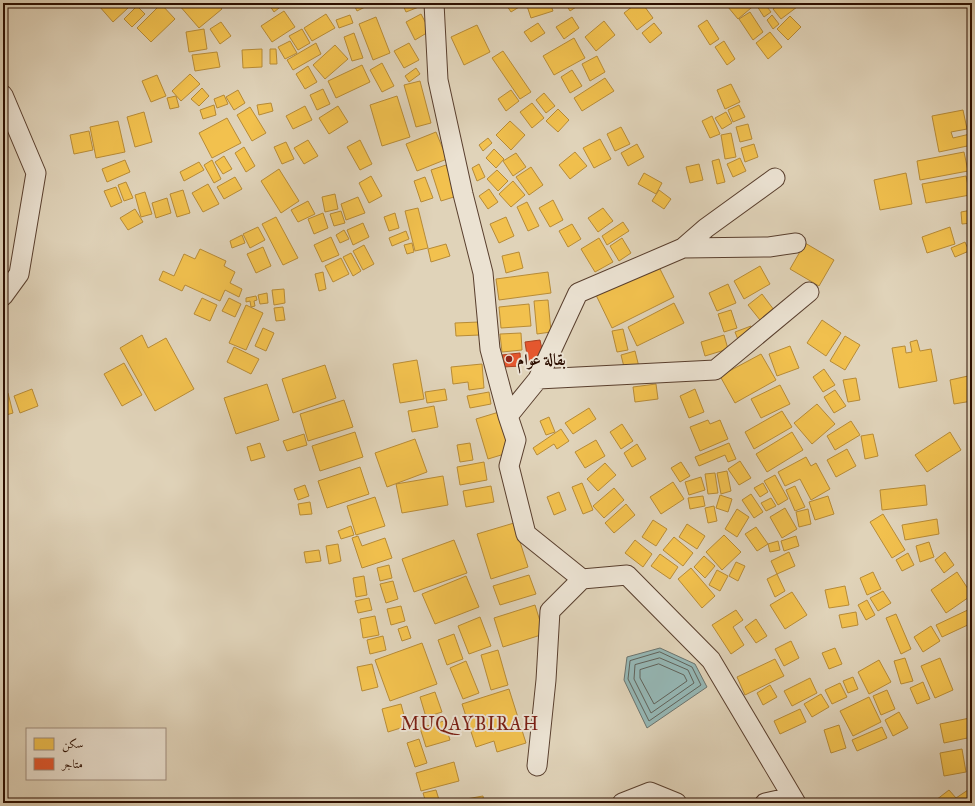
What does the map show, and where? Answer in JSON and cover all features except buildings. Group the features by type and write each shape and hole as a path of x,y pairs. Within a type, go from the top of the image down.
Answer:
{"street":[{"path":"434,3 438,80 463,194 483,273 490,348 516,440 509,466 526,534 582,579"},
{"path":"3,95 36,173 19,274 3,296"},
{"path":"508,416 538,379 578,293 683,248 706,228 775,178"},
{"path":"683,248 768,247 796,243"},
{"path":"538,379 715,370 809,292"},
{"path":"538,766 546,680 550,611 582,579 627,575 711,660 794,800 765,803"},
{"path":"622,803 650,792 677,803"}],"water":[{"path":"660,648 695,664 707,687 647,728 624,680 627,657"}],"place":[{"name":"بقالة عوام","path":"509,359"}],"district":[{"name":"MUQAYBIRAH","path":"470,724"}]}
